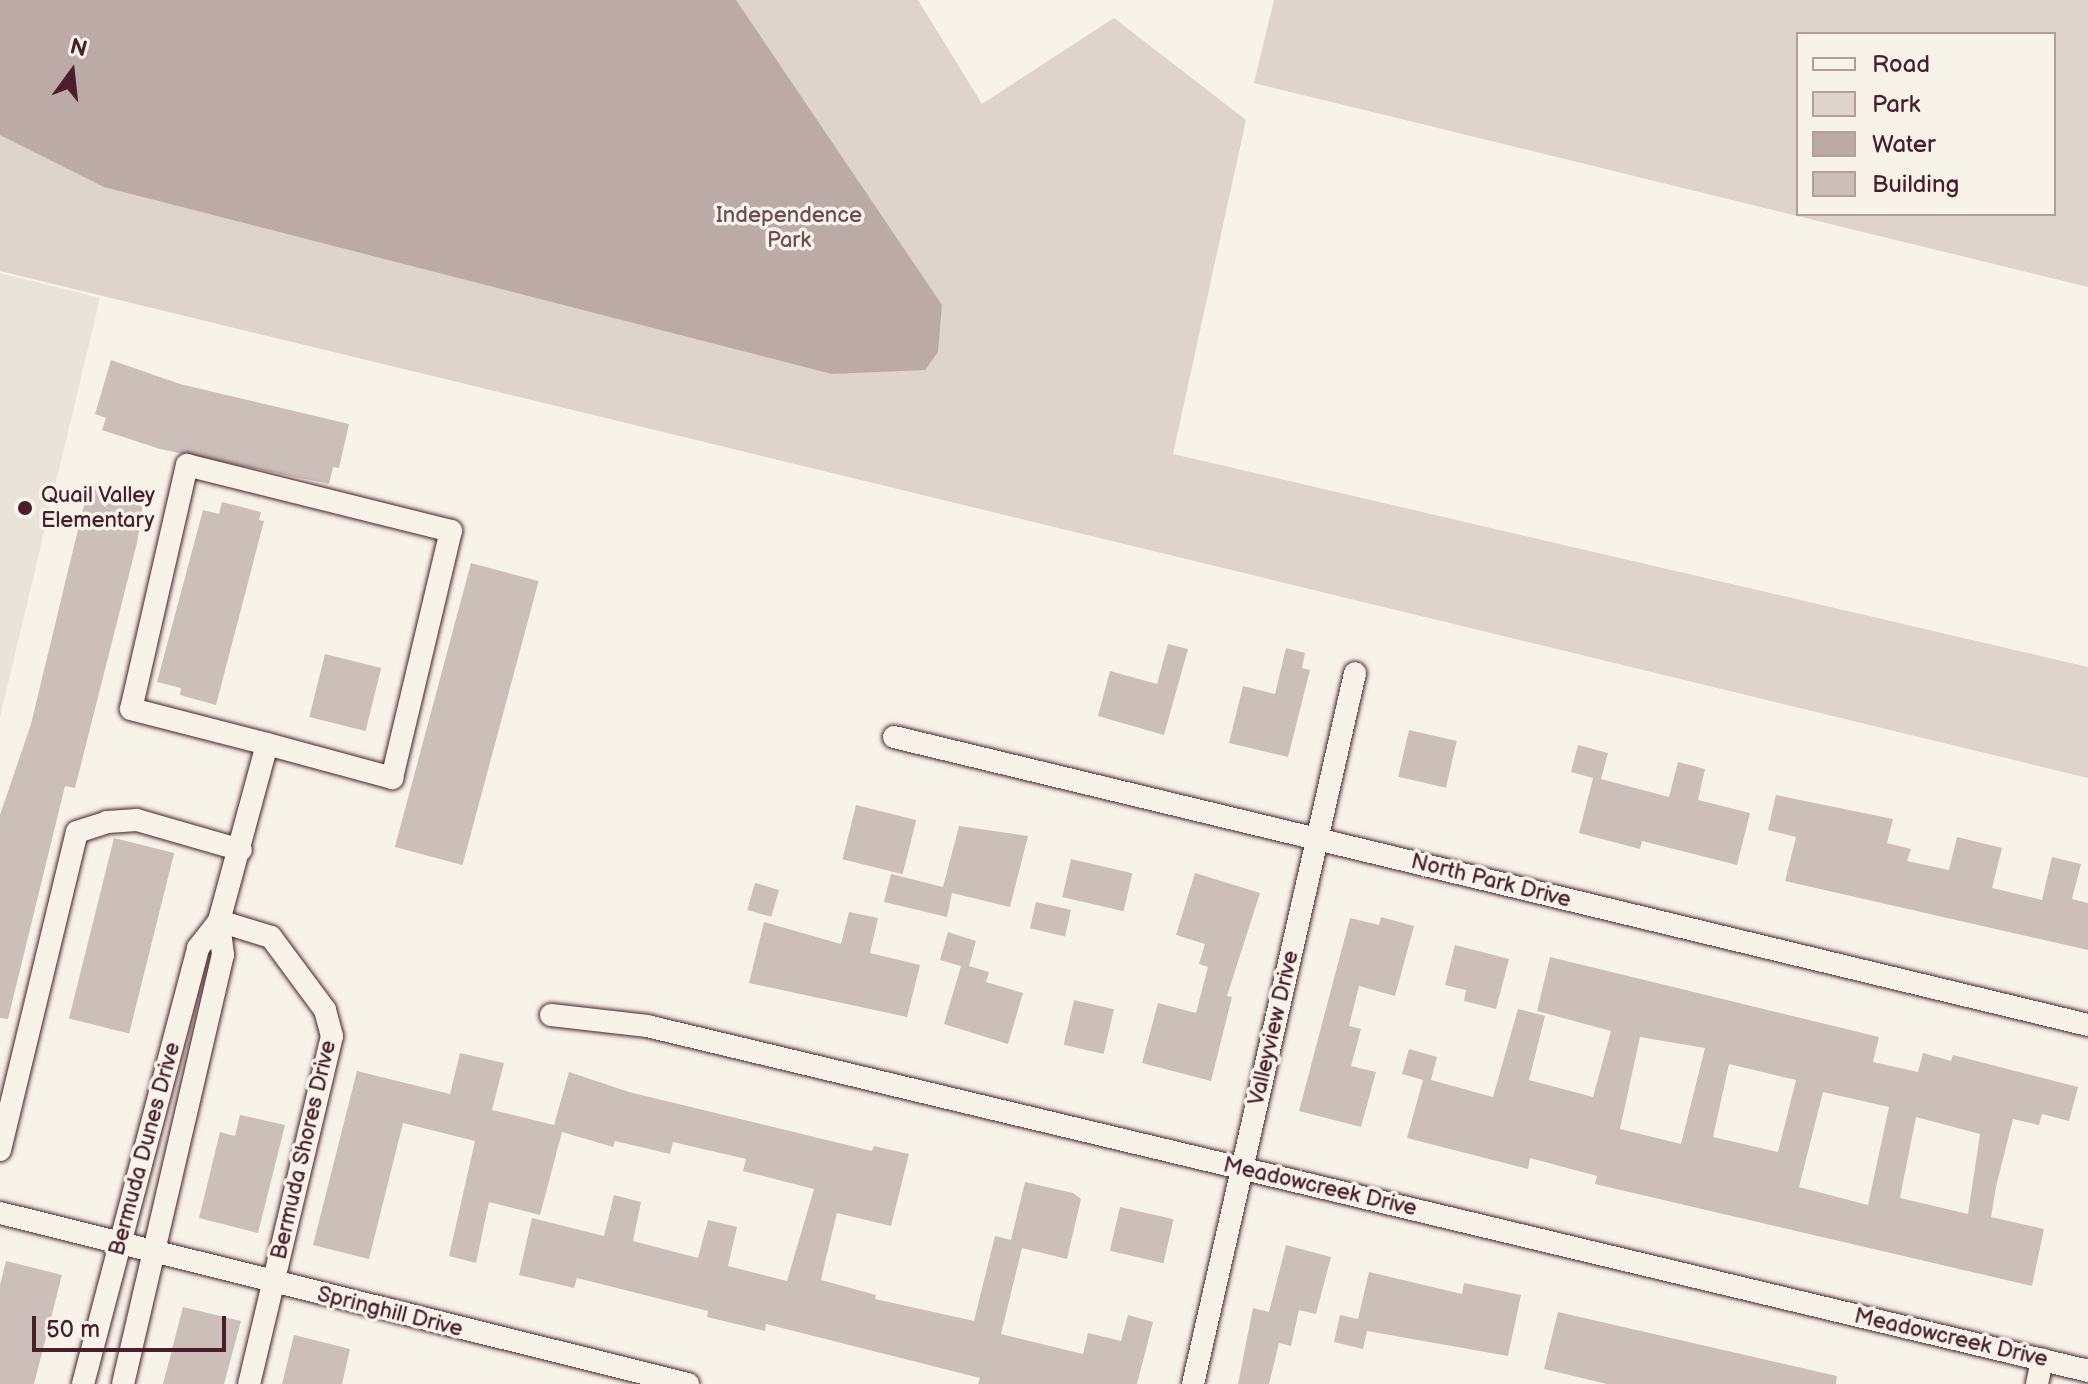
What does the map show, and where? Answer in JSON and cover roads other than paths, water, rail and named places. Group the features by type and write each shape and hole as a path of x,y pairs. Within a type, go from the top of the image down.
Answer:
{"street":[{"path":"187,465 451,531 392,778 267,744 131,709 187,465"},
{"name":"Valleyview Drive","path":"1193,1384 1355,673"},
{"name":"North Park Drive","path":"894,737 2088,1025"},
{"name":"Bermuda Dunes Drive","path":"83,1384 198,948 219,921 241,850 267,744"},
{"path":"0,1150 77,832 107,822 137,820 241,850"},
{"name":"Bermuda Dunes Drive","path":"123,1384 223,955 219,921"},
{"name":"Bermuda Shores Drive","path":"219,921 271,937 325,1010 332,1036 249,1384"},
{"name":"Meadowcreek Drive","path":"551,1015 647,1026 2088,1371"},
{"name":"Springhill Drive","path":"0,1213 274,1284 688,1384"},
{"path":"2037,1384 2042,1360"}],"water":[{"path":"0,0 736,0 942,305 938,352 925,370 832,374 104,187 0,135"}],"place":[{"name":"Quail Valley Elementary","path":"25,508"}],"park label":[{"name":"Independence Park","path":"789,228"}]}
